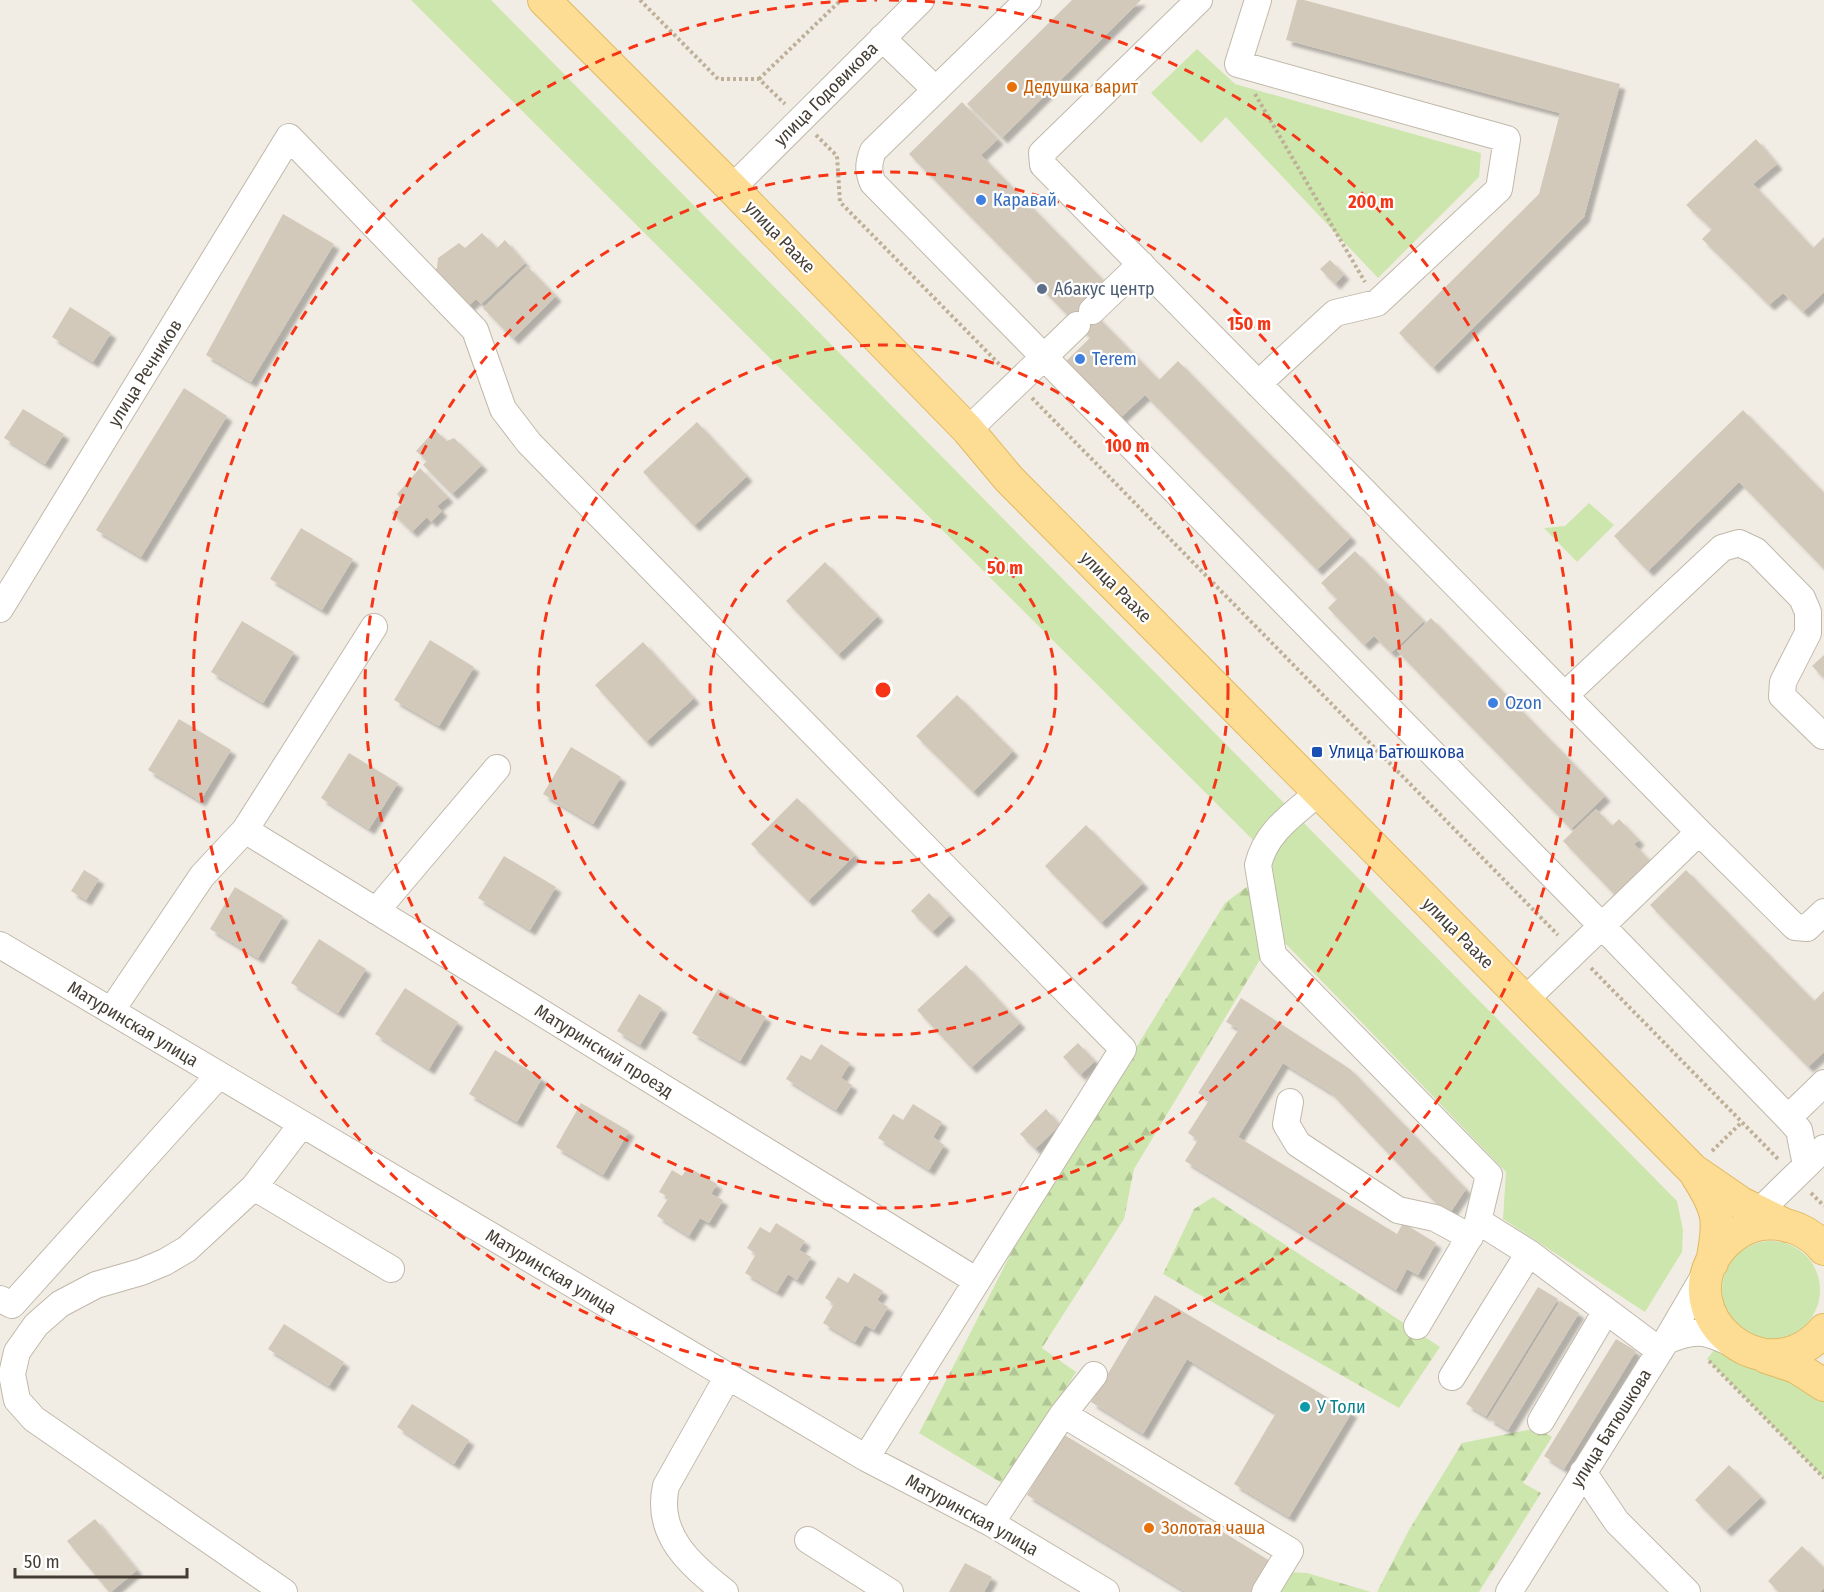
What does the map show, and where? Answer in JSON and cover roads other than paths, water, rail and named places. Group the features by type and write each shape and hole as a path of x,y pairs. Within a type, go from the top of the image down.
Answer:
{"main road":[{"name":"улица Раахе","path":"544,0 732,188 968,430 1009,479 1693,1170"},
{"path":"1693,1170 1741,1203 1812,1237 1824,1250"},
{"path":"1693,1170 1712,1198 1716,1215 1718,1233 1706,1284 1708,1307 1718,1328 1745,1349 1796,1367 1824,1385"},
{"path":"1712,1263 1726,1242 1748,1228 1761,1224 1788,1226"},
{"path":"1745,1349 1768,1356 1793,1353 1824,1331"}],"street":[{"name":"улица Годовикова","path":"732,188 921,0"},
{"path":"1028,0 873,151 869,162 869,172 873,183 1602,926 1798,1130 1808,1163 1736,1234"},
{"path":"1199,0 1042,153 1043,165 1795,927 1807,928 1824,912"},
{"path":"1258,0 1238,64 1507,139 1499,189 1377,303 1335,313 1258,384"},
{"path":"882,38 936,90"},
{"name":"улица Речников","path":"0,609 289,137 475,330 502,409 530,443 1123,1049 977,1281"},
{"path":"968,430 1141,264"},
{"path":"1565,695 1722,548 1740,543 1756,551 1802,598 1808,612 1808,633 1783,682 1782,696 1823,736"},
{"path":"111,1011 202,876 245,830 374,627"},
{"path":"376,911 497,768"},
{"path":"1319,792 1270,836 1261,853 1258,865 1273,956 1489,1175 1474,1229 1417,1326"},
{"name":"Матуринский проезд","path":"245,830 977,1281"},
{"path":"1525,1000 1699,832"},
{"name":"Матуринская улица","path":"0,945 866,1458 991,1523 1096,1590"},
{"path":"0,1299 12,1305 219,1075"},
{"path":"1788,1118 1824,1083"},
{"path":"1290,1102 1286,1124 1298,1144 1398,1210 1474,1229 1529,1253 1606,1311 1663,1346 1690,1332 1703,1332 1745,1349"},
{"path":"284,1592 34,1419 17,1400 12,1374 17,1352 36,1326 60,1304 96,1285 141,1272 188,1249 254,1187 302,1124"},
{"path":"254,1187 391,1269"},
{"path":"1452,1377 1529,1253"},
{"name":"улица Батюшкова","path":"1509,1592 1663,1346 1712,1263"},
{"path":"866,1458 977,1281"},
{"path":"1541,1421 1606,1311"},
{"path":"991,1523 1063,1414 1094,1375"},
{"path":"725,1592 683,1554 669,1534 663,1514 663,1501 666,1486 728,1376"},
{"path":"1063,1414 1290,1551 1265,1592"},
{"path":"1583,1472 1617,1522 1687,1592"},
{"path":"808,1540 890,1592"}],"place":[{"name":"Дедушка варит","path":"1012,87"},
{"name":"Каравай","path":"981,200"},
{"name":"Абакус центр","path":"1042,289"},
{"name":"Terem","path":"1080,359"},
{"name":"Ozon","path":"1493,703"},
{"name":"Улица Батюшкова","path":"1317,752"},
{"name":"У Толи","path":"1305,1407"},
{"name":"Золотая чаша","path":"1149,1528"}]}
